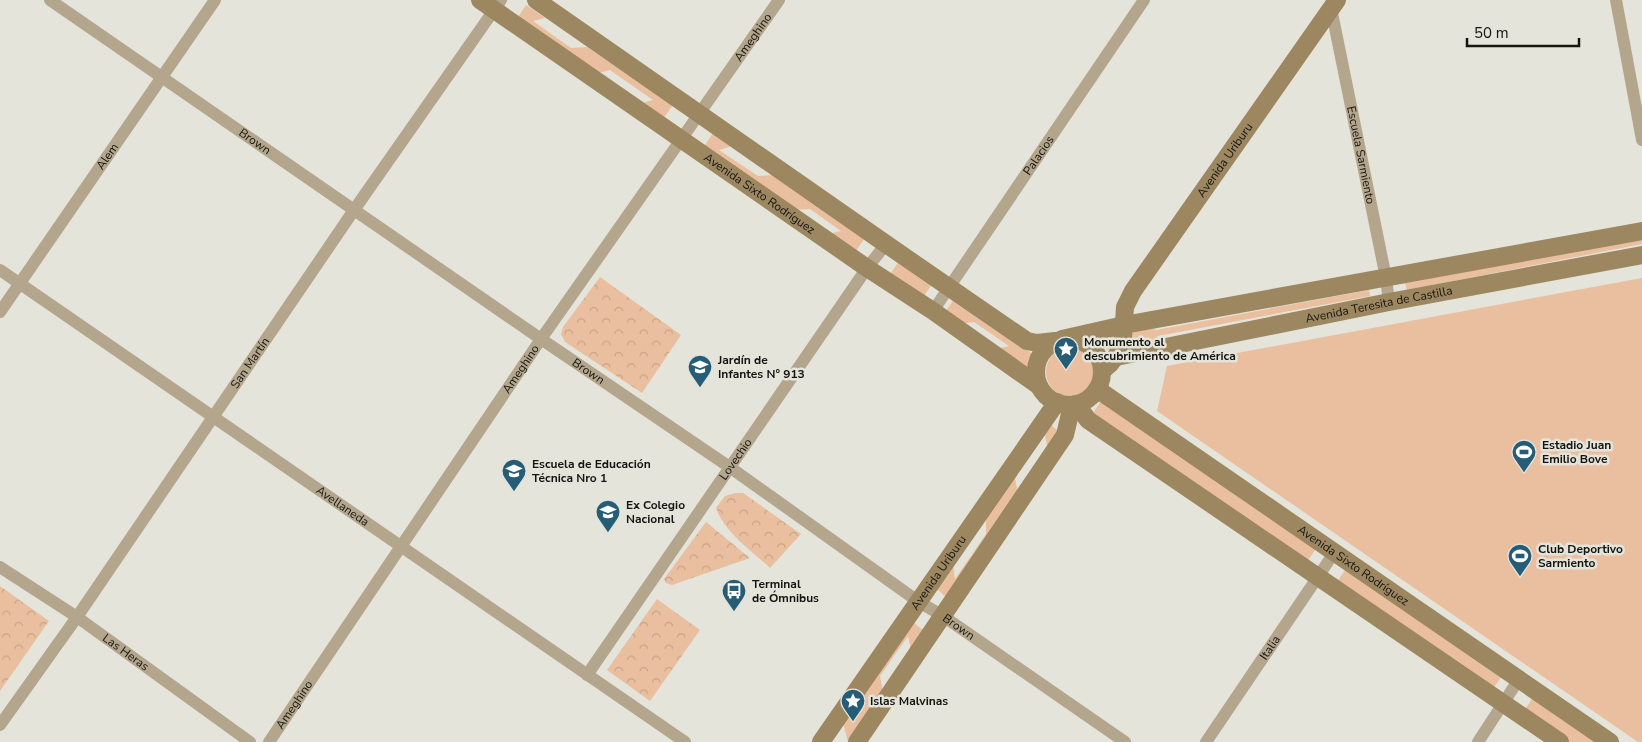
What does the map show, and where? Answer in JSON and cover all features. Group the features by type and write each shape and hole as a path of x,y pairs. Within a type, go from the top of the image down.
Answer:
{"main road":[{"name":"Avenida Sixto Rodríguez","path":"480,0 498,5 682,140 1039,386"},
{"path":"536,0 1028,341 1037,344 1072,338 1090,346 1100,360 1101,382 1088,399 1068,404"},
{"name":"Avenida Uriburu","path":"1124,325 1125,306 1133,291 1334,4"},
{"name":"Avenida Teresita de Castilla","path":"1058,340 1124,325 1642,230"},
{"name":"Avenida Teresita de Castilla","path":"1116,357 1389,302 1642,255"},
{"path":"1102,371 1116,357 1123,337 1124,325"},
{"path":"1058,340 1040,354 1036,365 1036,377 1039,386 1045,394 1068,404 1088,420 1560,742"},
{"name":"Avenida Sixto Rodríguez","path":"1097,388 1610,742"},
{"path":"857,742 1065,435 1068,404"},
{"name":"Avenida Uriburu","path":"820,742 919,602 1068,404"}],"street":[{"name":"Brown","path":"50,0 732,468 919,602 943,616 1126,742"},
{"name":"Alem","path":"0,312 215,0"},
{"name":"Ameghino","path":"269,742 540,338 700,115 779,0"},
{"name":"Palacios","path":"932,311 1144,0"},
{"path":"1616,0 1642,140"},
{"name":"Escuela Sarmiento","path":"1334,4 1389,302"},
{"name":"San Martín","path":"0,725 77,617 354,210 498,5"},
{"name":"Lovechio","path":"587,675 732,468 867,268 886,244"},
{"name":"Avellaneda","path":"0,270 685,742"},
{"name":"Italia","path":"1206,742 1334,553"},
{"name":"Las Heras","path":"0,567 77,617 250,742"},
{"path":"1478,742 1519,679"}],"green space":[{"path":"526,5 545,18 533,21 571,48 587,47 673,105 662,120 639,104 653,100 610,70 595,74 516,20"},
{"path":"713,133 732,146 719,150 758,176 774,175 865,238 855,252 828,234 841,231 810,209 794,210 703,148"},
{"path":"1641,238 1642,244 1407,290 1405,283"},
{"path":"899,261 932,284 922,299 889,276"},
{"path":"600,277 681,335 642,393 565,342 561,334 563,327"},
{"name":"Club Deportivo Sarmiento","path":"1642,278 1642,742 1638,742 1157,411 1167,366"},
{"path":"1369,290 1370,296 1158,336 1148,345 1125,348 1130,329 1148,326 1156,330"},
{"path":"954,299 1033,354 1031,370 996,349 1009,346 974,322 958,324 944,314"},
{"path":"1115,335 1113,350 1105,349 1096,340"},
{"path":"1066,347 1076,347 1089,354 1096,367 1096,377 1089,390 1076,397 1066,397 1057,393 1050,386 1046,377 1046,367 1050,358 1057,351"},
{"path":"1101,401 1317,547 1307,562 1091,416"},
{"path":"1049,423 1060,433 1048,451 1045,435 1015,478 1018,494 947,598 936,588 953,564 955,579 986,534 986,515"},
{"path":"743,493 801,534 770,568 739,541 720,517 716,508 725,496"},
{"path":"706,522 750,558 672,585 666,583 664,579"},
{"path":"1347,567 1503,674 1493,689 1337,582"},
{"path":"0,586 49,621 0,691"},
{"path":"657,599 700,630 650,701 607,670"},
{"path":"913,622 924,631 911,650 908,636 880,676 883,692 848,742 843,723"},
{"path":"1534,696 1602,742 1570,742 1524,711"}],"place":[{"name":"Monumento al descubrimiento de América","path":"1066,370"},
{"name":"Jardín de Infantes N° 913","path":"700,388"},
{"name":"Estadio Juan Emilio Bove","path":"1524,473"},
{"name":"Escuela de Educación Técnica Nro 1","path":"514,492"},
{"name":"Ex Colegio Nacional","path":"608,533"},
{"name":"Club Deportivo Sarmiento","path":"1520,577"},
{"name":"Terminal de Ómnibus","path":"734,612"},
{"name":"Islas Malvinas","path":"853,722"}]}
